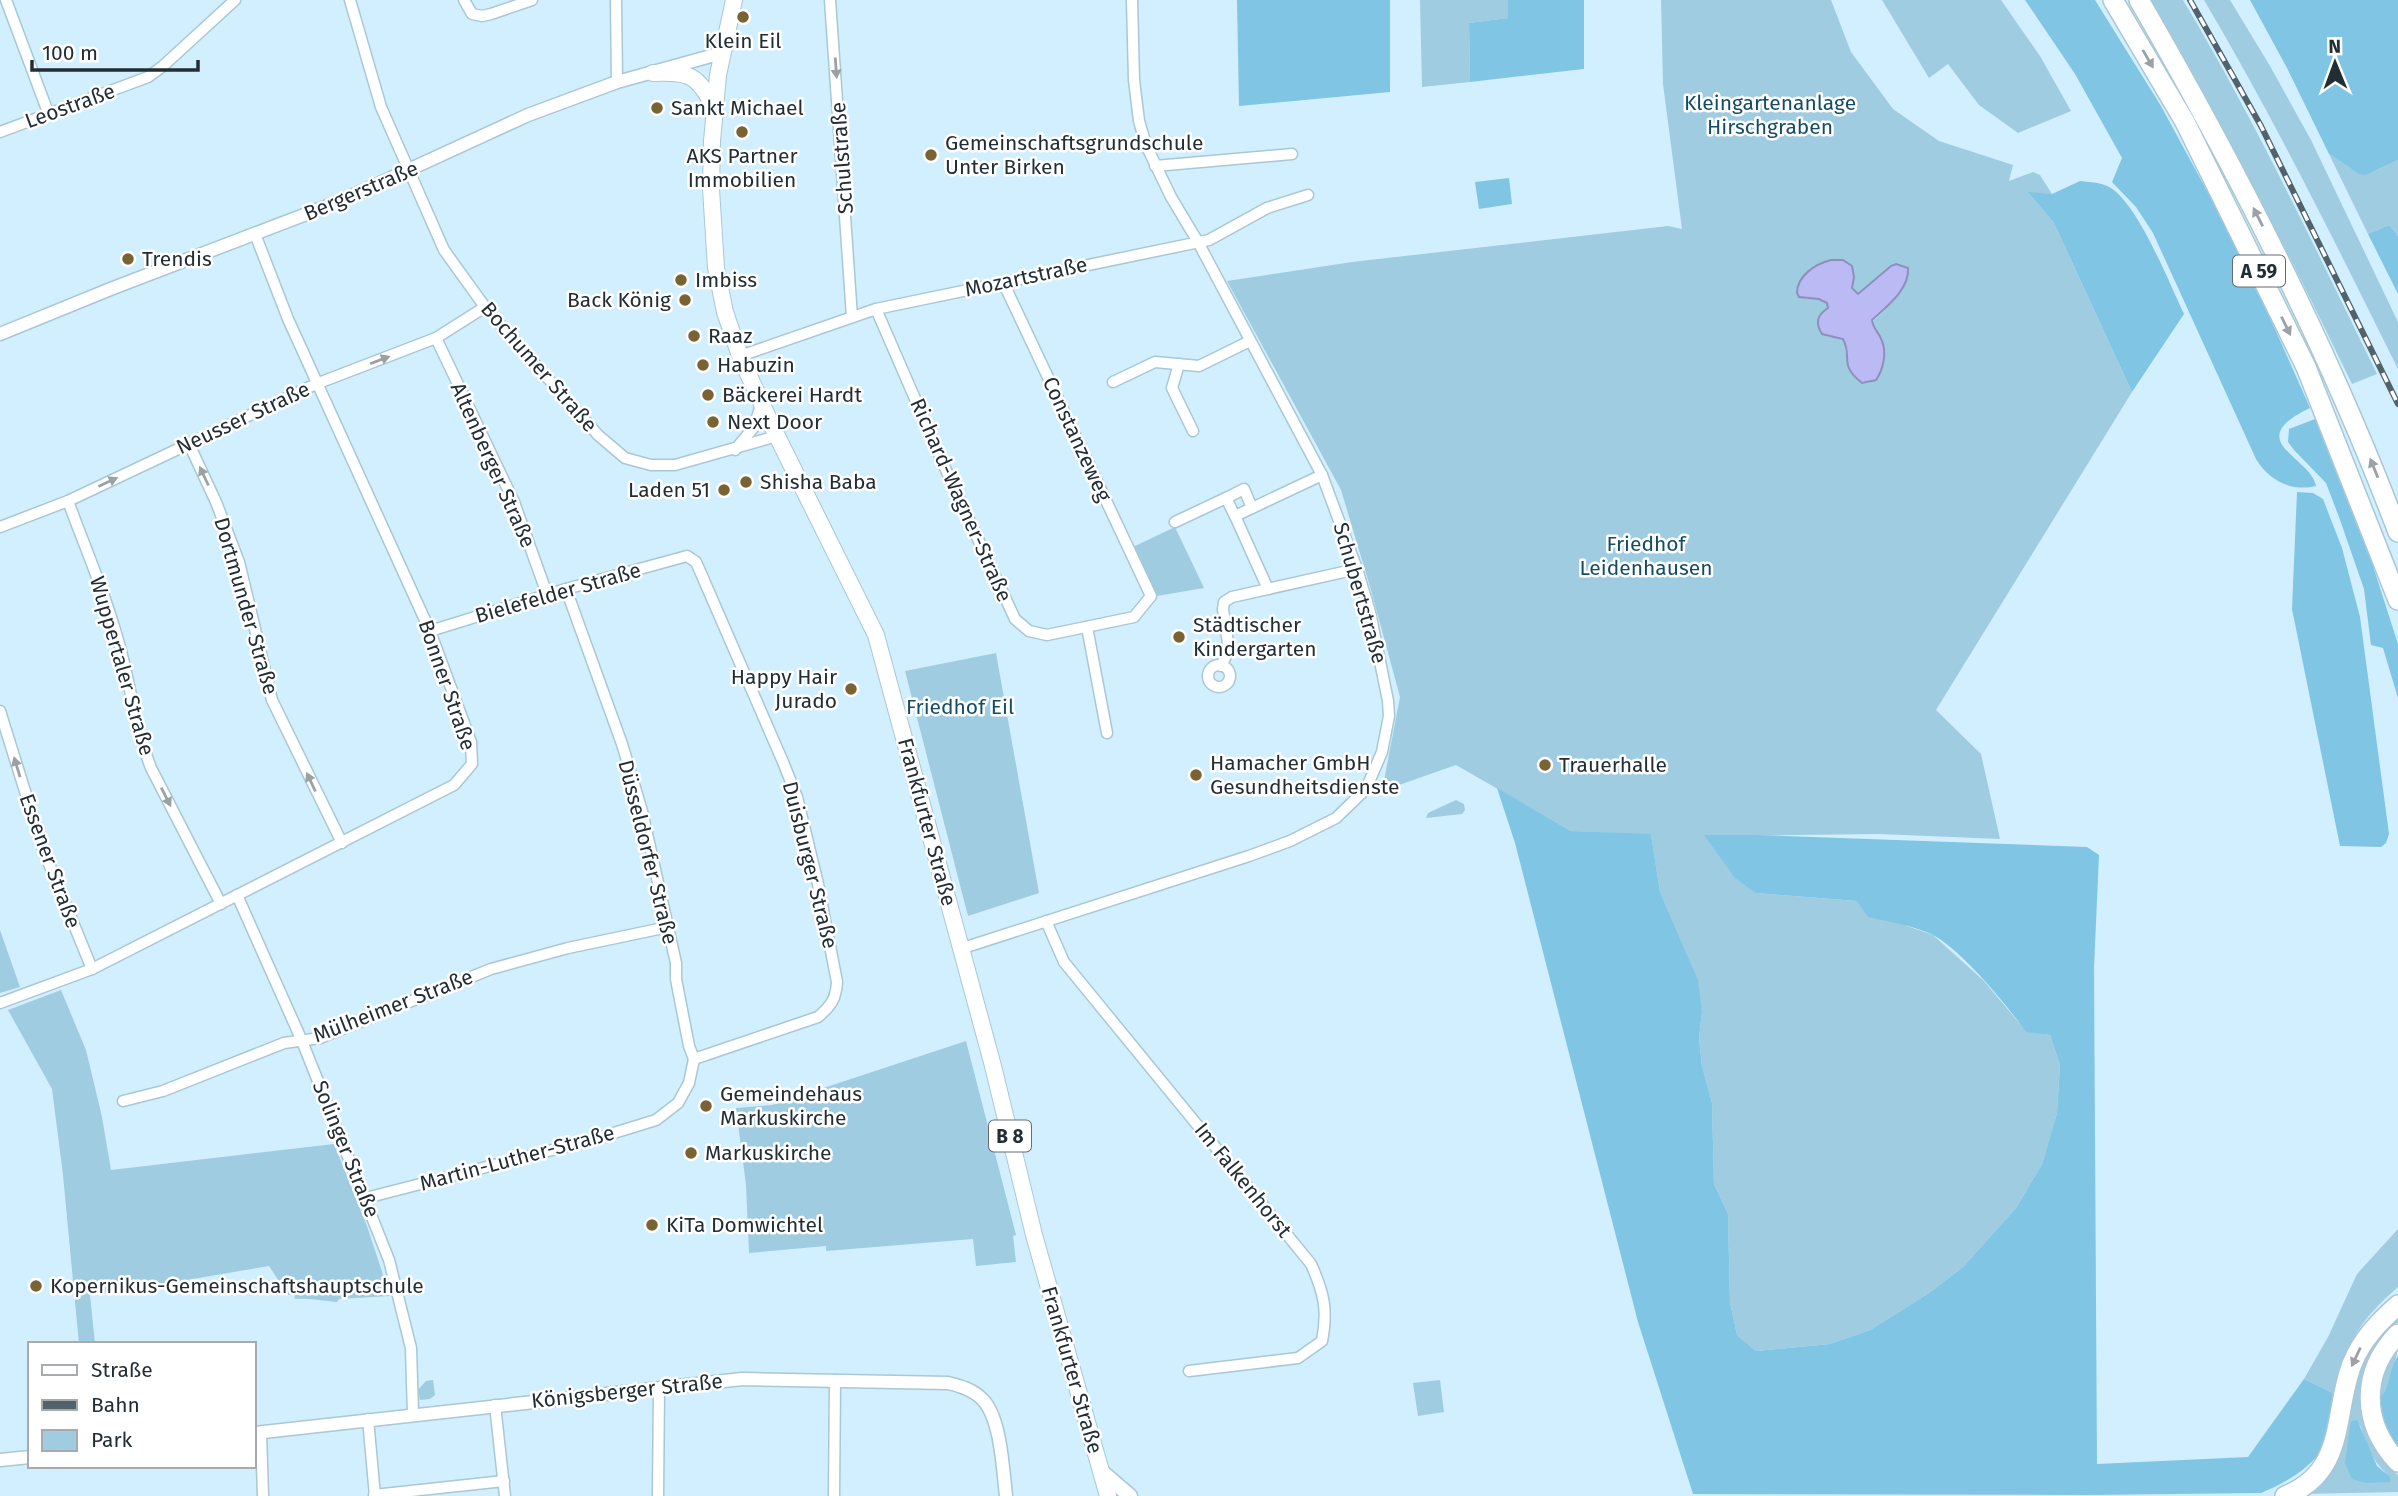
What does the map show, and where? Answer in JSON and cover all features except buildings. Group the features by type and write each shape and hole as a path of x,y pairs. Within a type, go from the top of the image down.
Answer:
{"highway":[{"name":"A 59","path":"2113,0 2185,122 2306,367 2398,600"},
{"name":"A 59","path":"2139,0 2204,113 2272,244 2326,356 2398,532"},
{"path":"2285,1496 2308,1483 2328,1458 2336,1441 2346,1383 2354,1359 2371,1331 2398,1305"},
{"path":"2398,1334 2379,1361 2373,1378 2370,1401 2379,1437 2398,1462"}],"main road":[{"name":"Frankfurter Straße","path":"734,0 714,107 711,189 716,268 725,312 740,356 777,436 876,635 1034,1235 1108,1496"},
{"path":"653,73 678,72 690,76 702,84 714,107"},
{"path":"1101,1471 1130,1496"}],"street":[{"path":"6,0 49,115"},
{"name":"Leostraße","path":"0,132 148,77 235,0"},
{"name":"Bochumer Straße","path":"350,0 381,107 444,250 485,307 598,435 625,458 648,465 675,466 777,436"},
{"path":"464,0 472,14 482,16 532,0"},
{"path":"616,0 617,82"},
{"name":"Schulstraße","path":"830,0 852,317"},
{"name":"Schubertstraße","path":"960,948 1290,841 1336,818 1366,789 1382,752 1389,716 1377,645 1357,569 1322,475 1155,166 1139,121 1134,79 1132,0"},
{"name":"Bergerstraße","path":"0,334 343,200 528,115 617,82 722,53"},
{"path":"1155,166 1292,154"},
{"name":"Mozartstraße","path":"740,356 876,309 1209,240 1267,208 1308,195"},
{"name":"Bonner Straße","path":"0,1003 92,969 342,843 454,785 472,764 471,742 430,631 316,384 255,234"},
{"name":"Constanzeweg","path":"1003,282 1151,596"},
{"name":"Neusser Straße","path":"0,527 68,501 316,384 436,338 485,307"},
{"name":"Richard-Wagner-Straße","path":"876,309 1015,619 1029,631 1039,635 1087,627 1134,617 1151,596"},
{"name":"Altenberger Straße","path":"436,338 514,502 547,594"},
{"path":"1113,383 1155,362 1199,366 1250,341"},
{"path":"1179,364 1172,388 1193,431"},
{"path":"735,450 754,427 762,402"},
{"name":"Dortmunder Straße","path":"189,444 216,502 239,562 272,700 342,843"},
{"path":"1235,516 1322,475"},
{"path":"1175,522 1244,489 1252,508"},
{"path":"1226,498 1268,589"},
{"name":"Wuppertaler Straße","path":"68,501 103,595 122,658 142,745 221,904"},
{"name":"Bielefelder Straße","path":"430,631 547,594 687,556"},
{"name":"Duisburger Straße","path":"687,556 699,567 797,797 818,884 837,982 836,997 829,1008 818,1017 804,1024 694,1059"},
{"path":"1221,666 1229,650 1224,602 1232,597 1357,569"},
{"name":"Düsseldorfer Straße","path":"566,589 622,744 648,831 689,1046 694,1059"},
{"path":"1087,627 1107,733"},
{"name":"Essener Straße","path":"0,711 43,849 92,969"},
{"name":"Solinger Straße","path":"237,895 302,1041 389,1260 411,1348 413,1414"},
{"name":"Im Falkenhorst","path":"1046,921 1064,962 1311,1264 1323,1291 1326,1320 1322,1341 1298,1358 1189,1371"},
{"name":"Mülheimer Straße","path":"123,1101 163,1091 284,1043 320,1038 491,969 568,948 668,927"},
{"name":"Martin-Luther-Straße","path":"366,1198 591,1140 656,1120 678,1103 689,1083 694,1059"},
{"name":"Königsberger Straße","path":"257,1433 742,1379 948,1383 973,1391 984,1400 999,1445 1006,1496"},
{"path":"834,1496 835,1380"},
{"path":"658,1496 659,1388"},
{"path":"495,1405 505,1496"},
{"path":"368,1419 374,1496 504,1481"},
{"path":"257,1433 263,1496"},
{"path":"0,1460 28,1457"}],"green space":[{"path":"1420,0 1508,0 1509,18 1469,23 1470,82 1422,87"},
{"name":"Friedhof Leidenhausen","path":"1661,0 1831,0 1851,52 1893,109 1939,141 2013,165 2009,181 2033,172 2040,175 2052,194 2029,193 2054,223 2132,392 1936,710 1981,754 2000,839 1879,834 1705,836 1756,893 1857,901 1907,926 1933,935 1984,981 2026,1031 2050,1035 2060,1065 2057,1113 2042,1164 2016,1208 1963,1267 1929,1293 1870,1330 1830,1344 1756,1351 1737,1335 1730,1302 1728,1214 1714,1184 1712,1103 1702,1066 1699,1038 1702,1012 1687,955 1660,892 1651,835 1571,831 1456,765 1382,791 1400,697 1341,490 1227,281 1352,262 1668,226 1682,229 1663,84","holes":["1831,260 1854,277 1852,288 1857,294 1886,270 1886,309 1872,322 1882,339 1884,359 1879,377 1867,383 1846,354 1843,339 1822,334 1827,303 1819,299 1805,299 1827,261"]},
{"path":"1882,0 2001,0 2040,56 2071,111 2018,133 1979,105 1948,64 1929,78"},
{"path":"2149,0 2183,0 2260,138 2377,374 2352,384 2255,190"},
{"path":"2204,0 2230,0 2311,140 2398,322 2398,369 2280,137"},
{"path":"2329,154 2362,173 2398,160 2398,236 2389,225 2368,234"},
{"path":"1175,527 1204,588 1157,596 1133,547"},
{"name":"Friedhof Eil","path":"996,653 1039,893 968,916 905,671"},
{"path":"1456,800 1464,804 1465,810 1462,814 1426,818 1428,813"},
{"path":"0,930 20,987 0,993"},
{"path":"61,990 86,1050 111,1170 334,1144 367,1226 390,1296 339,1299 337,1302 295,1299 294,1294 288,1295 269,1266 163,1284 162,1287 90,1295 95,1342 79,1342 52,1089 8,1010"},
{"path":"966,1041 1016,1235 1013,1236 1016,1262 976,1266 973,1239 826,1251 826,1246 749,1253 746,1185 736,1108 772,1105"},
{"path":"2398,1229 2398,1287 2373,1311 2356,1334 2344,1361 2335,1394 2304,1379 2328,1337 2357,1274"},
{"path":"2398,1311 2398,1322 2382,1339 2370,1358 2363,1378 2361,1399 2363,1419 2370,1439 2382,1458 2398,1475 2398,1492 2304,1494 2358,1363","holes":["2360,1425 2374,1458 2387,1474 2347,1451"]},
{"path":"2398,1341 2391,1376 2375,1408 2385,1358"},
{"path":"433,1380 435,1395 430,1399 420,1400 418,1390 426,1381"},
{"path":"1440,1380 1444,1412 1418,1416 1413,1383"}],"shaded area":[{"path":"1237,0 1390,0 1390,92 1239,106"},
{"path":"1508,0 1584,0 1584,69 1470,82 1469,23 1508,18"},
{"path":"2025,0 2095,0 2161,106 2263,302 2310,408 2290,420 2281,430 2280,440 2311,476 2316,486 2297,487 2281,483 2267,473 2256,459 2153,233 2136,207 2112,182 2122,158 2075,74"},
{"path":"2250,0 2398,0 2398,160 2366,175 2359,174 2329,154"},
{"path":"1509,178 1512,204 1479,209 1475,182"},
{"path":"2080,181 2107,186 2129,207 2151,244 2184,314 2132,392 2054,223 2028,192 2052,194"},
{"path":"2389,225 2398,236 2398,294 2368,234"},
{"path":"1831,260 1843,260 1852,266 1852,288 1858,294 1891,266 1896,264 1908,268 1908,276 1901,290 1872,320 1884,351 1881,371 1876,380 1862,383 1850,371 1843,339 1822,334 1818,320 1821,313 1828,308 1827,303 1819,299 1799,297 1797,293 1800,281 1808,272"},
{"path":"2315,419 2372,563 2398,644 2398,698 2383,648 2371,645 2364,589 2326,483 2288,442 2289,429"},
{"path":"2297,492 2313,493 2323,499 2342,548 2360,617 2389,834 2386,843 2381,847 2340,846 2292,609"},
{"path":"1497,788 1571,831 1651,834 1660,892 1698,980 1702,1012 1699,1038 1702,1066 1712,1103 1714,1184 1728,1214 1730,1302 1737,1335 1756,1351 1830,1344 1870,1330 1929,1293 1963,1267 2016,1208 2042,1164 2057,1113 2060,1065 2050,1035 2026,1032 1982,978 1943,941 1916,928 1868,917 1857,901 1756,893 1735,878 1704,835 2087,847 2099,855 2094,968 2097,1464 2248,1457 2304,1379 2335,1394 2331,1428 2319,1454 2292,1477 2261,1493 1693,1494 1638,1322 1515,843"},
{"path":"2398,1356 2398,1450 2387,1434 2378,1400 2385,1390"},
{"path":"2357,1420 2377,1466 2390,1477 2390,1482 2366,1483 2352,1479 2345,1463 2351,1421"}],"railway":[{"path":"2190,0 2261,126 2398,404"}],"place":[{"name":"Klein Eil","path":"743,17"},
{"name":"Sankt Michael","path":"657,108"},
{"name":"AKS Partner Immobilien","path":"742,132"},
{"name":"Gemeinschaftsgrundschule Unter Birken","path":"931,155"},
{"name":"Trendis","path":"128,259"},
{"name":"Imbiss","path":"681,280"},
{"name":"Back König","path":"685,300"},
{"name":"Raaz","path":"694,336"},
{"name":"Habuzin","path":"703,365"},
{"name":"Bäckerei Hardt","path":"708,395"},
{"name":"Next Door","path":"713,422"},
{"name":"Shisha Baba","path":"746,482"},
{"name":"Laden 51","path":"724,490"},
{"name":"Städtischer Kindergarten","path":"1179,637"},
{"name":"Happy Hair Jurado","path":"851,689"},
{"name":"Trauerhalle","path":"1545,765"},
{"name":"Hamacher GmbH Gesundheitsdienste","path":"1196,775"},
{"name":"Gemeindehaus Markuskirche","path":"706,1106"},
{"name":"Markuskirche","path":"691,1153"},
{"name":"KiTa Domwichtel","path":"652,1225"},
{"name":"Kopernikus-Gemeinschaftshauptschule","path":"36,1286"}],"park label":[{"name":"Kleingartenanlage Hirschgraben","path":"1770,115"}]}
